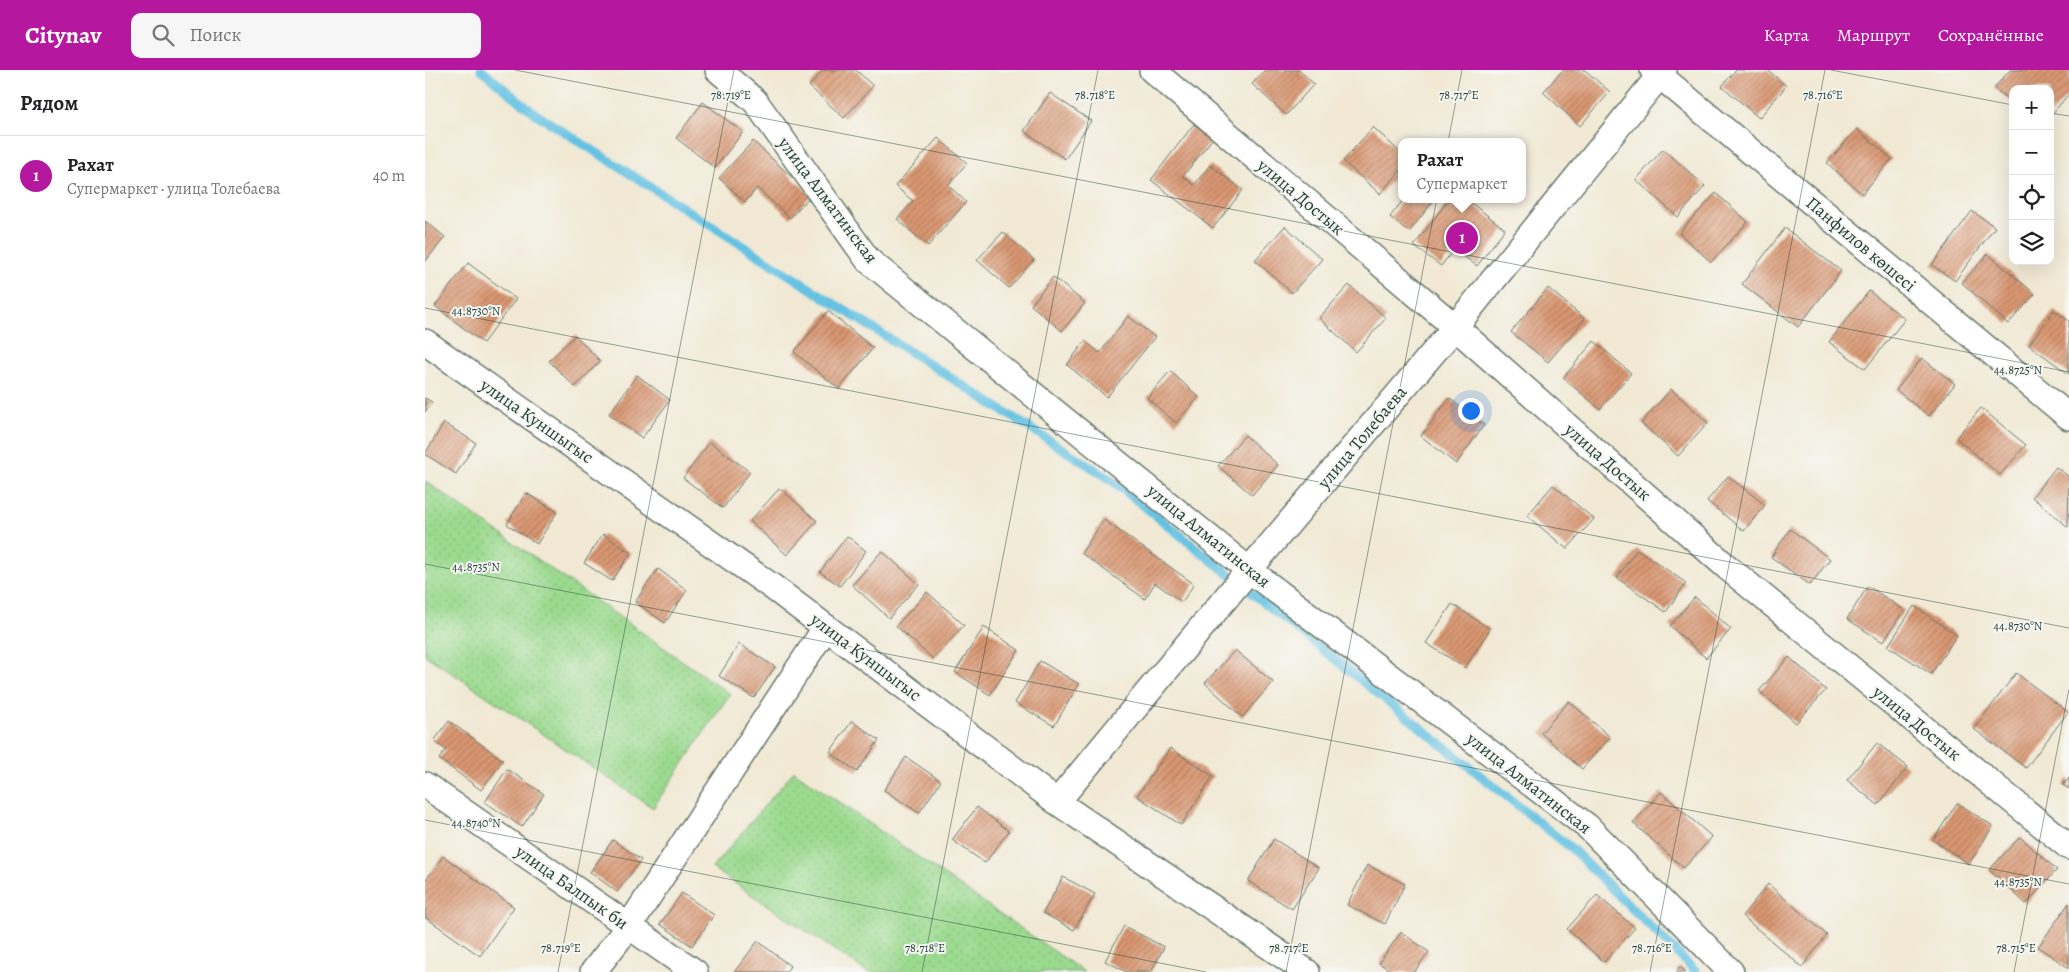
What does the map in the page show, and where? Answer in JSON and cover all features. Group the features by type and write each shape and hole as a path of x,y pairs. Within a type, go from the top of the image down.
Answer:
{"street":[{"name":"улица Алматинская","path":"718,70 755,101 868,260 1249,570 1588,827 1731,972"},
{"name":"улица Достык","path":"1152,70 1455,328 1728,568 2069,847"},
{"name":"улица Толебаева","path":"1057,802 1249,570 1455,328 1659,72"},
{"name":"Панфилов көшесі","path":"1659,72 2069,417"},
{"name":"улица Куншыгыс","path":"425,342 758,577 1057,802 1307,972"},
{"path":"593,972 629,926 826,627"},
{"name":"улица Балпык би","path":"425,785 695,972"}],"green space":[{"path":"425,481 730,694 653,808 425,655"},
{"path":"794,771 1084,972 867,972 712,868"}],"building":[{"path":"823,70 856,70 873,86 844,118 809,86"},
{"path":"1265,70 1299,70 1314,84 1286,115 1252,84"},
{"path":"1563,70 1585,70 1610,92 1580,126 1543,92"},
{"path":"1736,70 1768,70 1786,86 1759,118 1722,86"},
{"path":"2010,70 2069,70 2069,94 2054,111 2054,85 2009,85 2009,100 1994,88"},
{"path":"1050,93 1091,121 1065,159 1024,131"},
{"path":"703,102 743,132 715,168 676,138"},
{"path":"1194,124 1213,138 1183,176 1194,185 1210,165 1243,190 1213,228 1151,180"},
{"path":"1373,127 1398,150 1398,174 1380,194 1343,161"},
{"path":"1857,129 1892,159 1862,194 1827,163"},
{"path":"938,138 967,163 948,185 966,202 928,246 897,219 913,201 895,186"},
{"path":"753,141 811,195 790,218 757,188 745,202 719,178"},
{"path":"1663,149 1705,186 1678,217 1636,180"},
{"path":"1716,193 1748,222 1711,262 1679,233"},
{"path":"1401,203 1432,203 1409,232 1390,217"},
{"path":"1446,203 1471,203 1505,229 1477,266 1454,249 1441,266 1414,246"},
{"path":"1972,211 1995,227 1955,281 1932,265"},
{"path":"425,221 445,237 425,262"},
{"path":"1285,226 1322,259 1292,293 1255,260"},
{"path":"1785,228 1841,271 1798,327 1742,284"},
{"path":"1003,232 1034,260 1009,288 977,260"},
{"path":"1988,254 2035,294 2008,324 1962,283"},
{"path":"468,263 516,299 483,343 435,306"},
{"path":"1053,277 1085,303 1062,331 1031,305"},
{"path":"1349,285 1386,318 1356,352 1319,318"},
{"path":"1548,288 1585,319 1548,362 1511,332"},
{"path":"1869,291 1905,319 1865,369 1829,342"},
{"path":"2054,310 2069,321 2069,374 2029,345"},
{"path":"828,311 873,348 839,389 794,352"},
{"path":"1128,316 1155,337 1107,397 1067,365 1085,341 1100,353"},
{"path":"575,335 600,361 575,387 549,361"},
{"path":"1594,341 1631,373 1600,409 1563,378"},
{"path":"1922,358 1955,384 1929,416 1896,390"},
{"path":"1170,371 1199,397 1176,423 1147,398"},
{"path":"637,375 670,400 642,438 609,414"},
{"path":"1671,389 1708,423 1678,456 1641,423"},
{"path":"425,398 432,402 425,412"},
{"path":"1449,398 1484,425 1456,464 1421,436"},
{"path":"1981,408 2026,445 2000,475 1956,438"},
{"path":"444,423 476,443 456,474 425,454"},
{"path":"1245,435 1278,465 1252,495 1218,466"},
{"path":"710,442 750,472 723,508 683,478"},
{"path":"2056,467 2069,477 2068,527 2032,497"},
{"path":"1728,476 1765,505 1744,531 1707,501"},
{"path":"1553,485 1594,519 1567,549 1527,516"},
{"path":"780,488 817,521 787,555 750,521"},
{"path":"526,493 557,512 537,544 507,524"},
{"path":"1104,520 1194,584 1182,602 1155,583 1145,599 1081,553"},
{"path":"1790,529 1830,559 1810,585 1771,557"},
{"path":"603,534 631,553 612,581 584,563"},
{"path":"847,536 866,551 840,586 820,572"},
{"path":"1637,549 1686,583 1666,612 1617,578"},
{"path":"882,551 919,584 889,618 852,585"},
{"path":"658,569 687,590 665,623 635,602"},
{"path":"1868,586 1904,610 1883,642 1847,619"},
{"path":"927,592 964,625 933,659 896,626"},
{"path":"1695,597 1731,629 1706,658 1670,626"},
{"path":"1452,604 1490,629 1465,668 1426,643"},
{"path":"1914,606 1957,635 1931,674 1888,646"},
{"path":"984,627 1019,650 990,695 955,672"},
{"path":"739,644 775,667 754,698 719,676"},
{"path":"1235,650 1273,682 1242,717 1205,683"},
{"path":"1789,657 1826,690 1796,723 1759,691"},
{"path":"1040,661 1079,684 1054,726 1015,703"},
{"path":"2016,673 2068,712 2026,768 1974,729"},
{"path":"1569,701 1610,737 1582,769 1541,733"},
{"path":"449,721 503,760 481,790 439,759 446,750 434,741"},
{"path":"852,721 879,740 857,772 830,752"},
{"path":"1877,743 1908,767 1878,805 1847,780"},
{"path":"1170,748 1213,776 1181,825 1137,796"},
{"path":"906,757 941,781 919,813 884,790"},
{"path":"507,769 544,794 522,827 485,802"},
{"path":"2069,778 2069,789 2063,785"},
{"path":"1661,792 1712,837 1684,868 1633,823"},
{"path":"1957,803 1993,826 1969,864 1933,840"},
{"path":"977,807 1009,831 985,863 952,840"},
{"path":"2020,837 2057,870 2026,904 1989,870"},
{"path":"1274,839 1319,868 1292,909 1248,881"},
{"path":"613,840 641,860 617,892 590,872"},
{"path":"443,856 514,907 480,956 425,917 425,881"},
{"path":"1367,865 1405,884 1385,924 1347,905"},
{"path":"1063,877 1095,894 1074,930 1043,913"},
{"path":"1768,884 1827,935 1802,967 1742,916"},
{"path":"682,893 714,915 692,946 660,924"},
{"path":"1597,895 1635,928 1604,962 1567,929"},
{"path":"2069,903 2069,968 2038,947"},
{"path":"1124,926 1164,947 1151,972 1127,972 1105,961"},
{"path":"1401,932 1429,952 1414,972 1393,972 1379,963"},
{"path":"758,941 790,966 786,972 734,972"},
{"path":"1680,967 1686,972 1676,972"}],"waterway":[{"path":"481,70 536,114 1110,479 1571,848 1696,972"}],"place":[{"name":"Рахат","path":"1462,238"}]}
